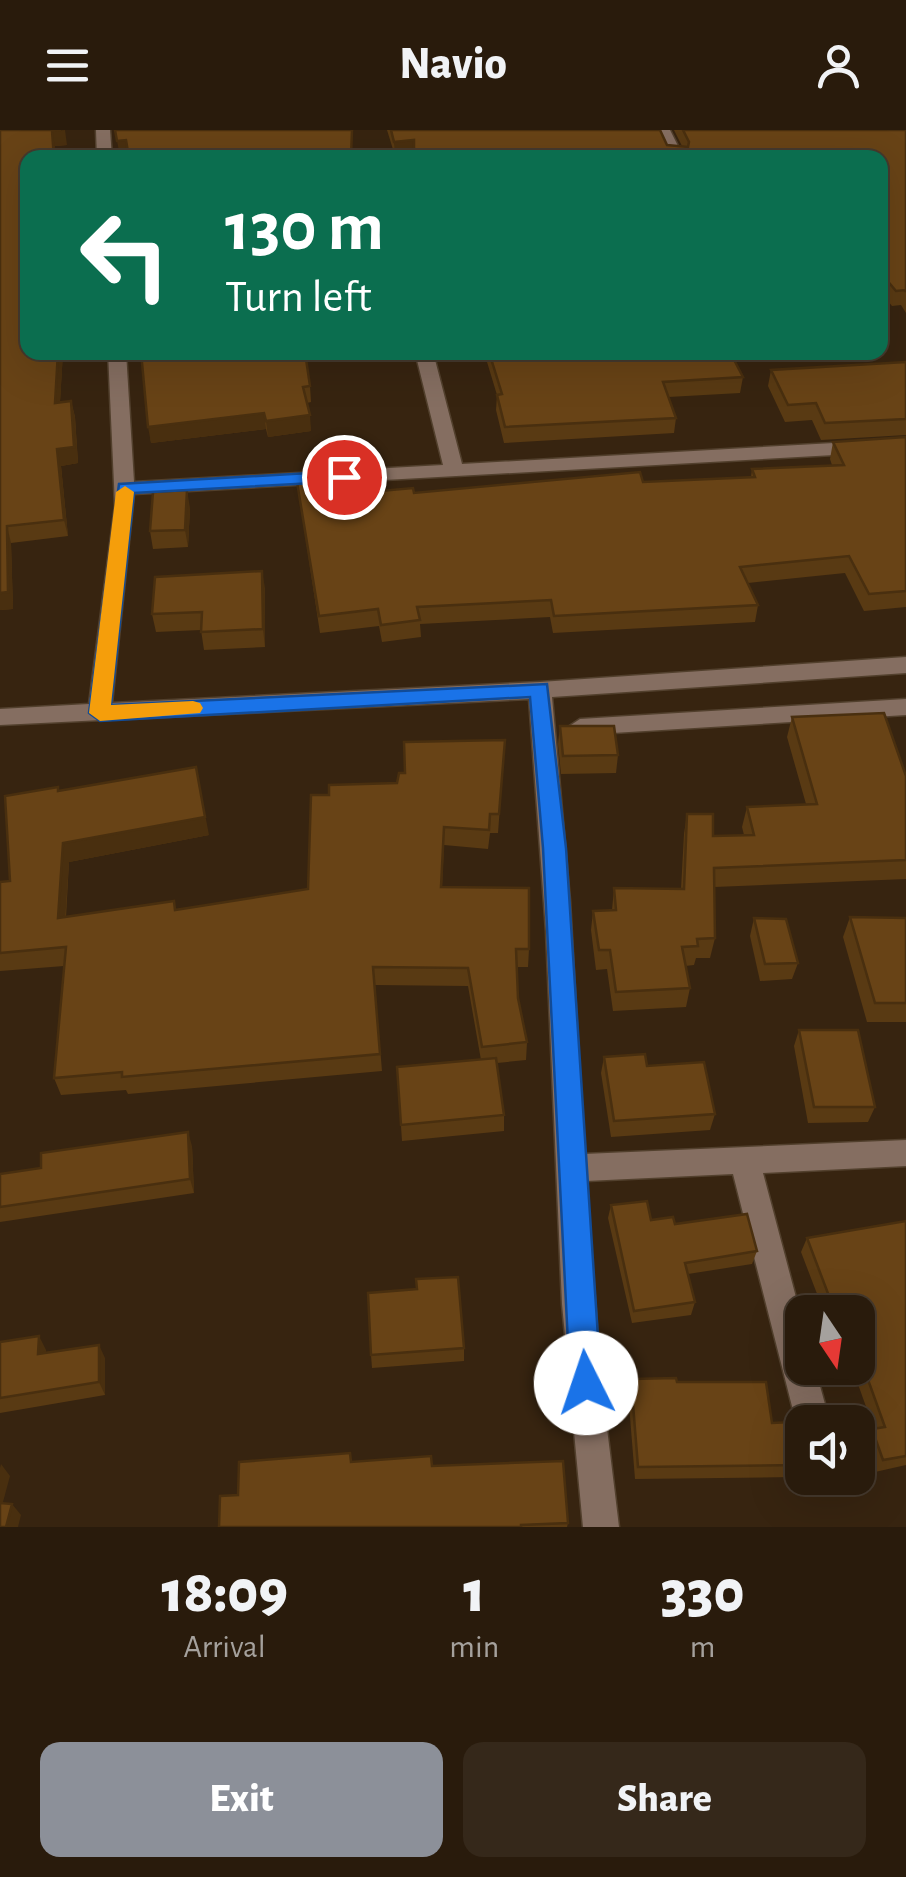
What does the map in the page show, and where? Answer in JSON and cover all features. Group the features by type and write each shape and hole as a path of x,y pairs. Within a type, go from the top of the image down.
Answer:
{"street":[{"path":"100,713 126,488 118,360"},
{"path":"426,360 454,471"},
{"path":"126,488 906,444"},
{"path":"0,717 540,690 906,665"},
{"path":"840,669 858,711"},
{"path":"540,690 540,730 555,848 570,1168 591,1455 601,1527"},
{"path":"540,730 906,707"},
{"path":"570,1168 906,1153"},
{"path":"744,1159 809,1405"}],"building":[{"path":"0,130 61,130 52,131 53,150 20,150 20,360 58,360 55,403 71,401 74,447 57,449 64,520 7,526 8,592 0,593"},
{"path":"115,130 352,130 351,150 128,150 126,140 117,141"},
{"path":"391,130 660,130 667,145 688,147 683,130 906,130 906,292 896,291 888,282 888,150 414,150 414,140 394,142"},
{"path":"142,360 306,360 310,386 303,387 310,415 266,421 264,413 148,427"},
{"path":"491,360 734,360 743,377 663,382 676,418 505,427 497,395 502,394"},
{"path":"906,362 906,419 825,423 816,403 788,405 771,370"},
{"path":"906,437 906,591 869,594 849,556 740,567 758,605 554,616 551,600 417,607 420,620 381,625 378,609 319,616 297,482 358,479 359,493 413,488 414,493 640,472 643,482 755,477 752,469 844,465 833,442"},
{"path":"187,490 185,530 150,531 153,492"},
{"path":"262,571 263,629 201,632 202,612 152,614 155,577"},
{"path":"884,713 906,776 906,860 714,868 715,938 697,939 698,946 682,947 690,988 616,992 610,950 599,950 593,911 616,910 614,888 684,889 687,814 713,814 713,836 754,835 747,807 817,804 792,717"},
{"path":"560,726 614,726 618,755 563,756"},
{"path":"505,740 499,814 490,814 489,830 444,827 441,887 529,888 529,949 516,949 518,998 527,1042 482,1047 468,968 373,967 380,1054 122,1077 122,1072 54,1078 66,947 0,953 0,882 10,881 5,796 58,787 58,791 196,767 205,817 63,843 58,918 174,901 175,910 308,889 311,795 329,795 329,785 397,783 399,773 405,773 404,742"},
{"path":"850,917 906,918 906,1003 875,1003"},
{"path":"754,918 786,919 798,963 765,964"},
{"path":"799,1030 858,1030 875,1107 814,1107"},
{"path":"645,1054 647,1066 704,1062 715,1114 614,1121 604,1057"},
{"path":"496,1058 504,1115 401,1125 397,1067"},
{"path":"188,1132 190,1179 0,1207 0,1174 41,1168 41,1153"},
{"path":"647,1201 651,1220 673,1217 675,1224 747,1214 757,1251 685,1263 695,1302 634,1311 611,1205"},
{"path":"906,1221 906,1456 883,1460 875,1437 875,1429 885,1427 870,1385 875,1385 875,1295 829,1295 807,1238"},
{"path":"458,1277 464,1348 371,1355 368,1293 417,1289 416,1279"},
{"path":"39,1336 38,1354 99,1345 99,1382 0,1398 0,1342"},
{"path":"631,1379 766,1382 772,1423 785,1422 785,1465 638,1467"},
{"path":"350,1453 351,1462 431,1456 432,1466 563,1461 568,1523 521,1527 219,1527 220,1496 238,1495 239,1462"},
{"path":"0,1503 12,1504 6,1527 0,1527"}],"slow traffic":[{"path":"125,492 100,713 193,708"}],"route":[{"path":"344,477 126,488 100,713 540,690 540,730 555,848 570,1168 586,1383"}]}
